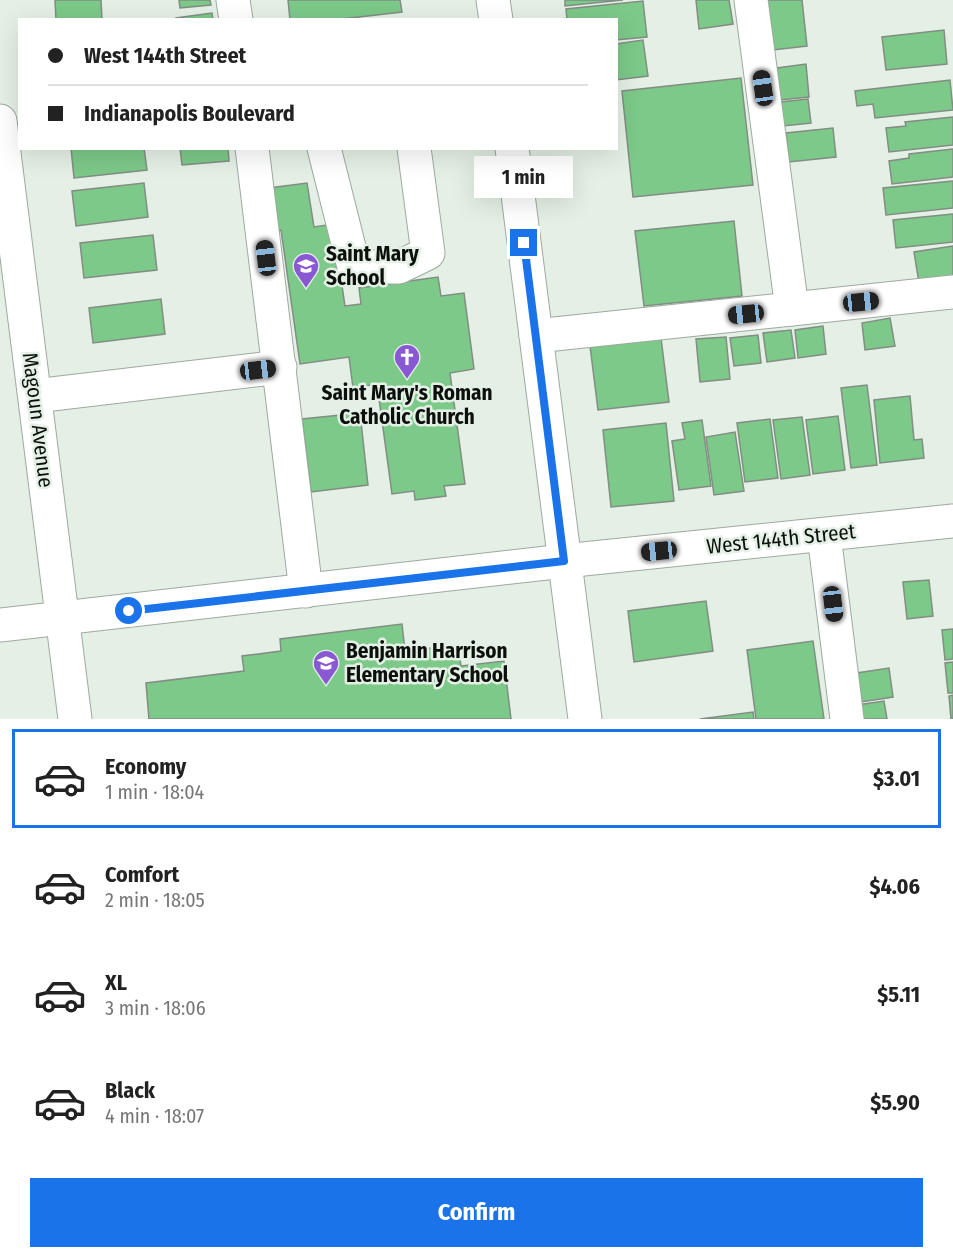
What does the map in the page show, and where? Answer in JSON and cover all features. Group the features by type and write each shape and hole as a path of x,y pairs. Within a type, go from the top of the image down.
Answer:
{"street":[{"path":"233,0 236,18"},
{"path":"493,0 496,18"},
{"path":"751,0 792,309"},
{"name":"Magoun Avenue","path":"0,121 75,719"},
{"path":"252,150 306,591"},
{"path":"325,150 354,267 399,267 428,253 414,150"},
{"path":"512,150 585,719"},
{"path":"536,336 953,292"},
{"path":"34,396 280,367"},
{"name":"West 144th Street","path":"0,626 564,561 953,521"},
{"path":"824,534 847,719"}],"building":[{"path":"55,0 101,0 102,18 56,18"},
{"path":"179,0 210,0 211,5 180,8"},
{"path":"288,0 400,0 402,12 350,18 290,18"},
{"path":"565,0 623,0 565,6"},
{"path":"696,0 729,0 733,24 699,29"},
{"path":"768,0 802,0 807,46 773,50"},
{"path":"643,1 647,37 618,40 618,18 567,18 566,9"},
{"path":"212,13 213,18 176,18"},
{"path":"944,30 947,64 886,70 882,37"},
{"path":"643,40 648,76 618,80 618,44"},
{"path":"806,64 809,97 780,100 777,68"},
{"path":"741,78 753,185 633,197 622,91"},
{"path":"950,80 953,110 875,118 873,104 857,106 855,91"},
{"path":"808,99 811,123 783,126 780,102"},
{"path":"953,117 953,145 889,152 886,128 906,126 905,122"},
{"path":"833,128 836,157 789,162 786,133"},
{"path":"953,149 953,177 892,184 889,161 909,158 909,154"},
{"path":"71,150 144,150 147,170 74,178"},
{"path":"180,150 228,150 229,161 182,165"},
{"path":"953,181 953,208 886,215 883,188"},
{"path":"144,183 148,217 76,226 72,191"},
{"path":"307,183 314,227 333,224 345,306 361,304 359,288 438,277 441,296 464,293 474,369 450,373 465,484 444,486 446,496 415,500 414,491 392,494 377,384 353,388 349,357 300,364 281,230 275,231 269,188"},
{"path":"953,214 953,242 896,248 893,220"},
{"path":"734,221 742,296 644,306 635,231"},
{"path":"153,235 157,270 84,278 80,243"},
{"path":"953,246 953,278 919,283 914,252"},
{"path":"161,299 165,334 93,343 89,308"},
{"path":"890,318 895,346 865,350 862,323"},
{"path":"823,326 826,354 798,358 795,330"},
{"path":"660,330 669,402 598,410 589,338"},
{"path":"791,330 795,358 767,362 763,333"},
{"path":"758,335 761,363 734,366 730,338"},
{"path":"726,337 730,379 700,382 696,339"},
{"path":"867,385 877,465 851,468 841,388"},
{"path":"910,396 914,440 922,439 924,458 880,463 874,400"},
{"path":"360,413 368,485 311,492 302,419"},
{"path":"838,416 845,470 813,474 806,420"},
{"path":"802,417 810,475 781,479 773,420"},
{"path":"770,419 778,478 745,482 737,423"},
{"path":"702,420 711,486 679,490 672,441 685,439 682,423"},
{"path":"666,423 674,501 611,507 603,430"},
{"path":"735,432 744,491 714,495 706,437"},
{"path":"929,580 933,616 907,619 903,582"},
{"path":"706,601 713,651 634,662 628,611"},
{"name":"Benjamin Harrison Elementary School","path":"402,624 405,651 458,645 461,666 504,661 511,719 149,719 146,683 244,671 242,656 281,651 280,639"},
{"path":"953,629 953,659 945,660 942,630"},
{"path":"813,641 824,719 756,719 747,650"},
{"path":"953,662 953,693 948,693 945,663"},
{"path":"889,668 893,697 861,702 857,673"},
{"path":"953,695 953,719 951,719 949,696"},
{"path":"884,701 887,719 859,719 857,705"},
{"path":"753,712 754,719 700,719"}],"place":[{"name":"Saint Mary School","path":"306,289"},
{"name":"Saint Mary's Roman Catholic Church","path":"407,380"},
{"name":"Benjamin Harrison Elementary School","path":"326,686"}],"route":[{"path":"129,611 564,561 524,243"}]}
